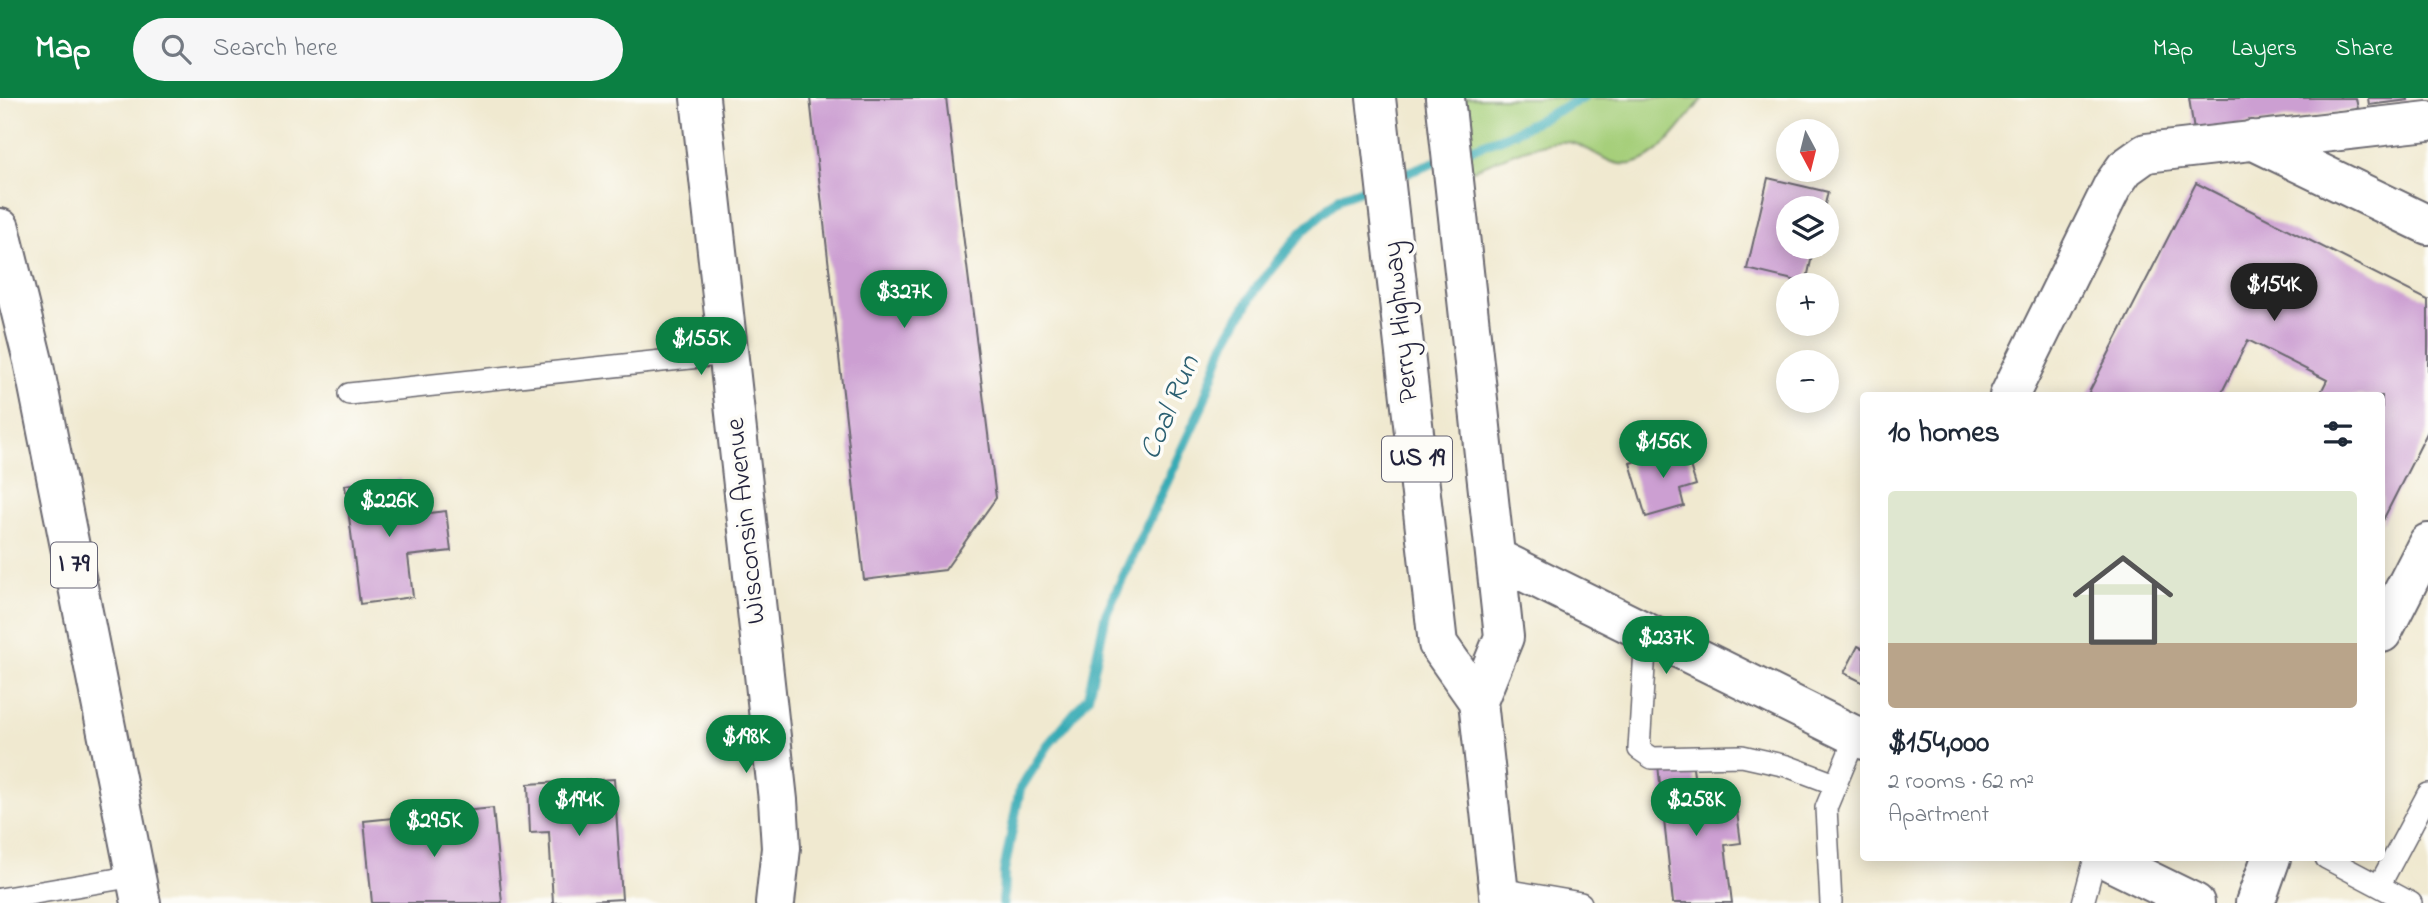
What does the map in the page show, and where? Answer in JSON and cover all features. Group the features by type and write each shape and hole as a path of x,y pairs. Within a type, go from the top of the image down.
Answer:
{"main road":[{"name":"Wisconsin Avenue","path":"699,98 778,800 781,848 775,903"},
{"name":"Perry Highway","path":"1376,98 1437,644 1478,701"},
{"name":"Perry Highway","path":"1445,98 1504,637 1478,701 1499,896"},
{"path":"2012,392 2113,185 2125,168 2146,153 2428,121"},
{"path":"2252,140 2428,225"},
{"name":"I 79","path":"0,228 33,361 138,889"},
{"path":"2385,627 2428,543"},
{"path":"1496,558 1860,738"},
{"path":"2109,861 2195,903"},
{"path":"2255,903 2270,861"}],"lane":[{"path":"349,394 728,354"},
{"path":"1646,633 1639,749 1652,758 1742,756 1787,766 1835,784"},
{"path":"1831,903 1826,808 1835,784 1860,738"},
{"path":"2379,886 2428,794"},
{"path":"2083,903 2094,861"},
{"path":"2332,861 2412,903"},
{"path":"0,899 138,889"},
{"path":"1499,896 1581,903"}],"green space":[{"path":"1445,98 1703,98 1664,145 1640,162 1626,165 1612,162 1578,145 1555,142 1510,155 1454,178"}],"building":[{"path":"810,98 946,98 996,498 945,570 864,580"},
{"path":"2189,98 2356,98 2358,109 2194,131"},
{"path":"2368,98 2408,98 2408,100 2369,105"},
{"path":"1768,178 1828,192 1827,196 1776,196 1776,259 1811,259 1808,273 1776,273 1776,276 1747,269"},
{"path":"2196,183 2428,300 2428,431 2385,516 2385,392 2321,392 2327,380 2248,340 2222,392 2089,392"},
{"path":"1684,446 1696,485 1680,490 1684,506 1646,517 1630,463"},
{"path":"400,479 405,516 446,511 451,551 408,556 413,597 360,604 345,485"},
{"path":"1858,646 1860,647 1860,681 1844,673"},
{"path":"1692,761 1697,798 1721,795 1723,813 1737,812 1741,843 1725,845 1732,903 1673,903 1658,765"},
{"path":"614,779 622,899 553,903 549,832 530,833 528,784"},
{"path":"493,808 502,903 372,903 364,821"}],"waterway":[{"name":"Coal Run","path":"1003,903 1004,872 1020,789 1048,745 1088,697 1106,614 1202,406 1223,346 1255,290 1302,232 1341,197 1506,136 1583,98"}]}
